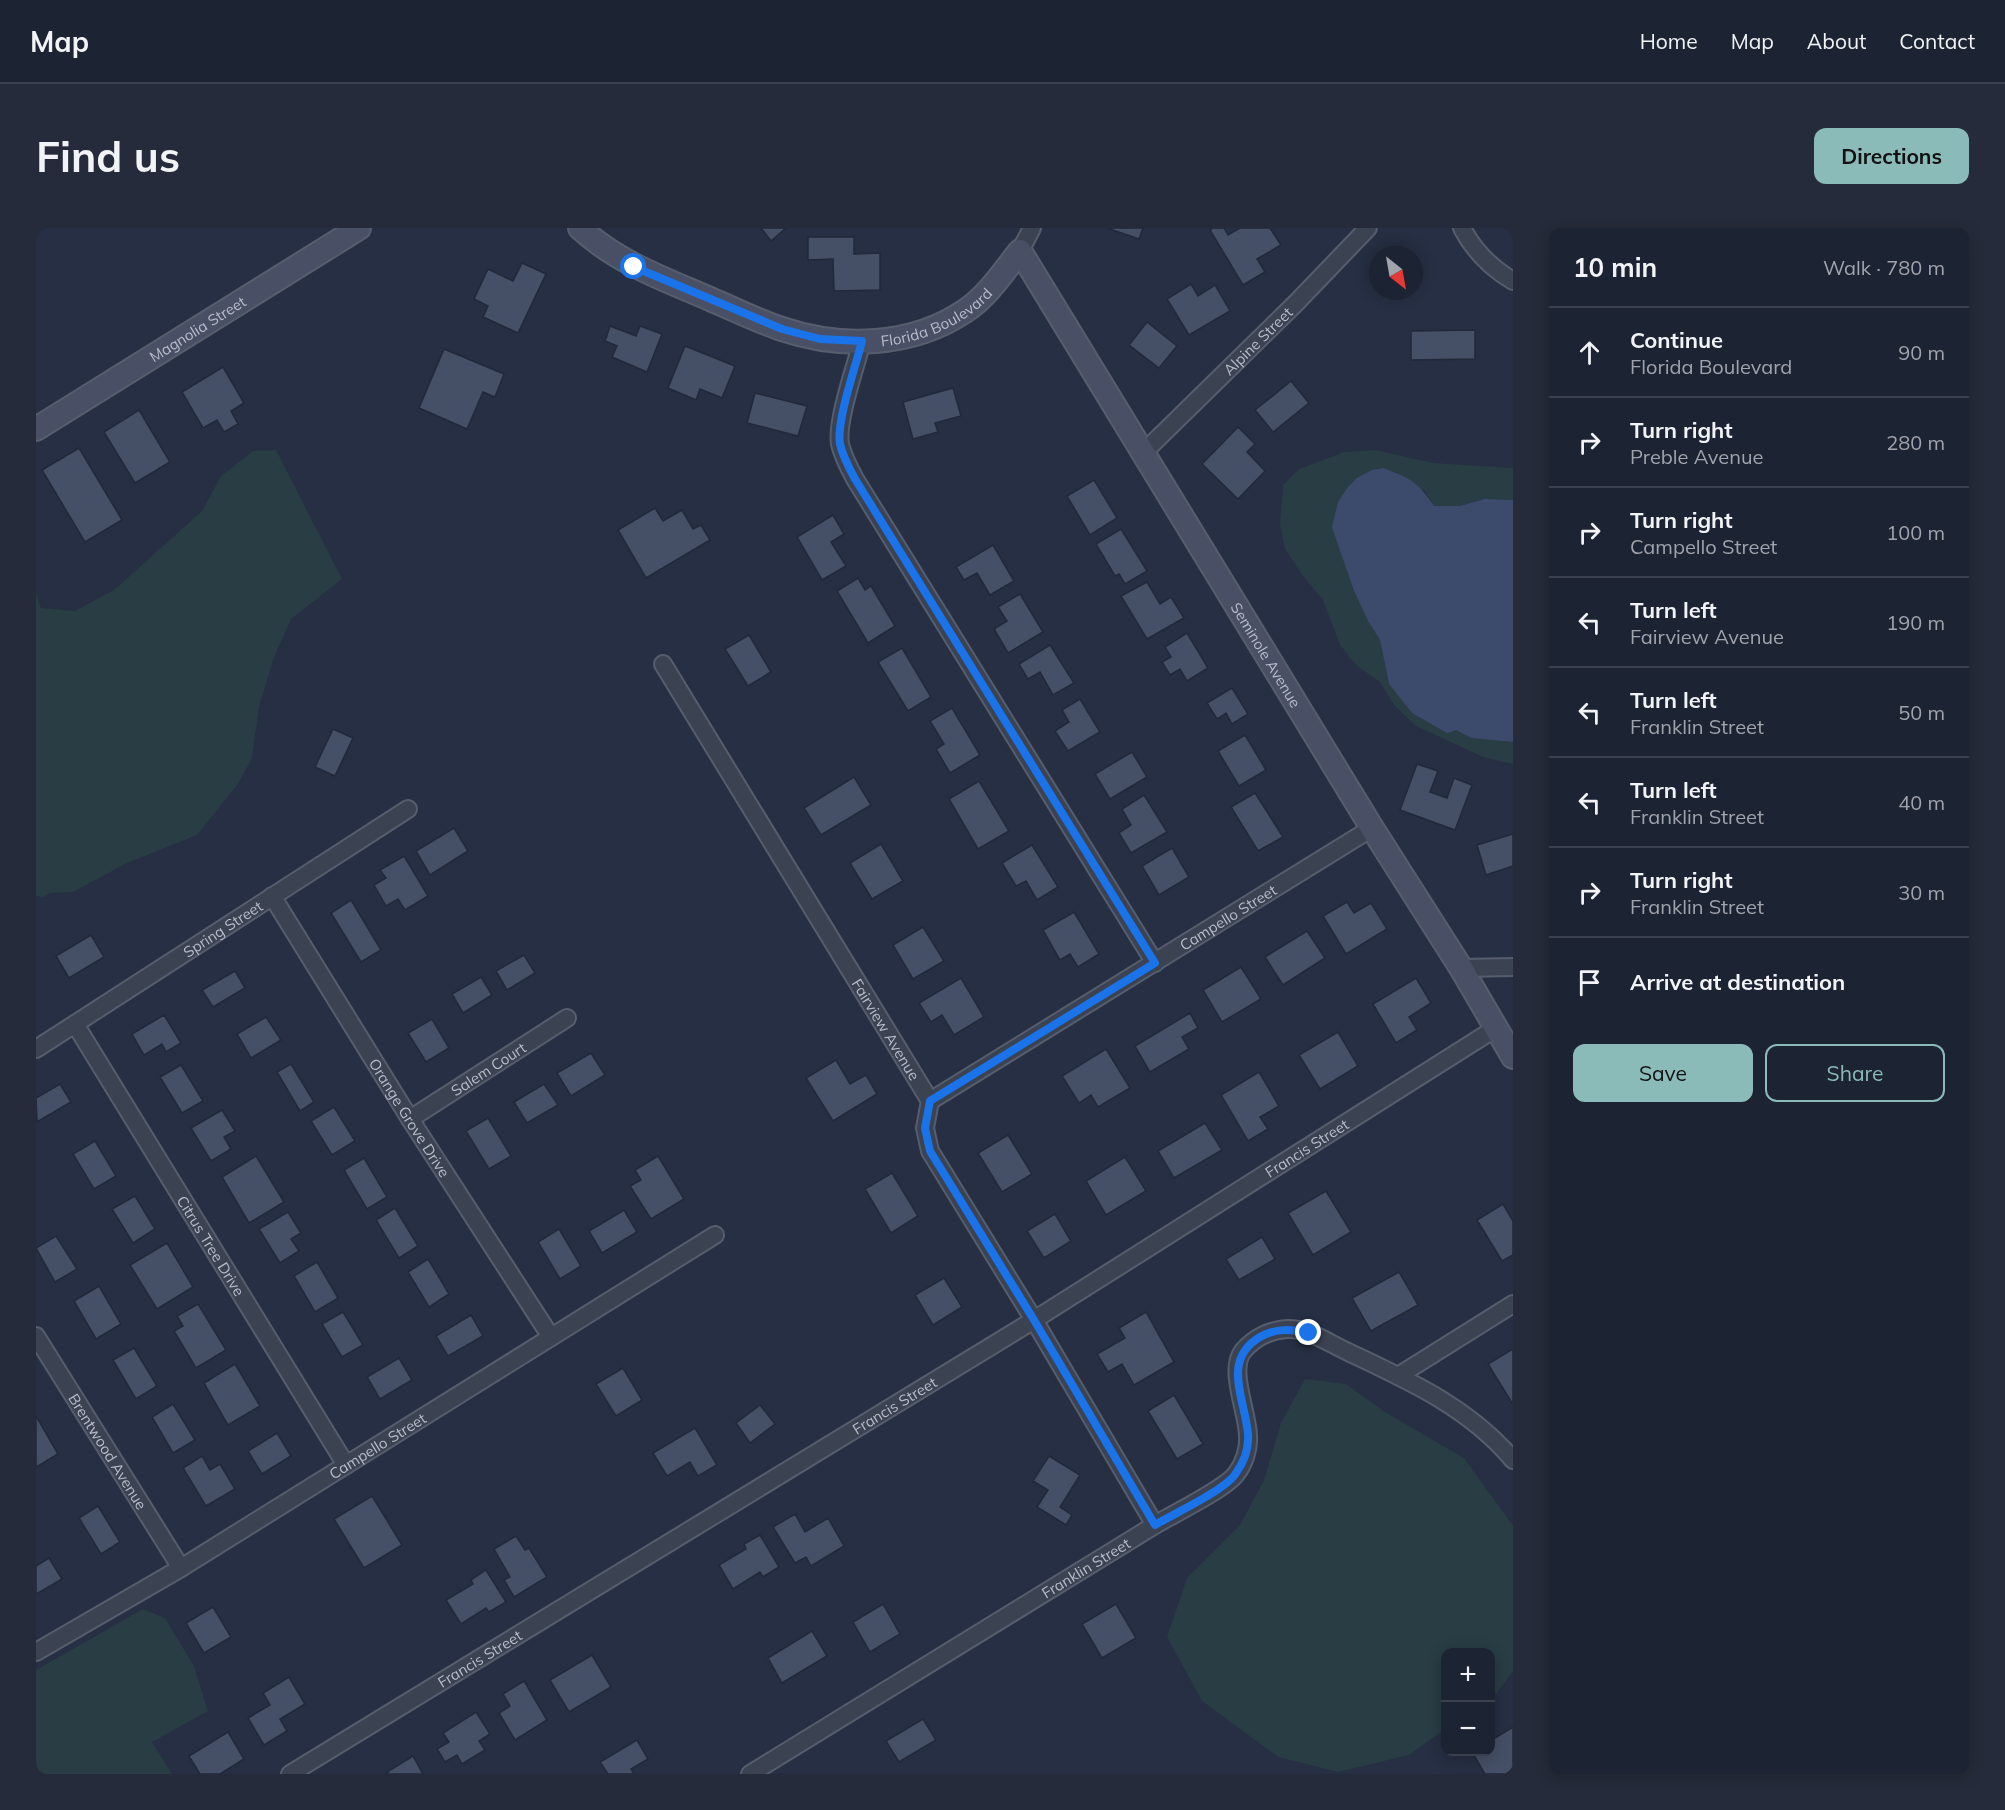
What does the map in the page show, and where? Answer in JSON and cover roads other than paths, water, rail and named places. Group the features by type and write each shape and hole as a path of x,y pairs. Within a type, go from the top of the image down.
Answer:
{"street":[{"name":"Magnolia Street","path":"36,429 359,228"},
{"name":"Florida Boulevard","path":"580,228 598,245 634,267 782,329 820,339 862,341 892,340 927,332 965,311 991,288 1020,251 1032,228"},
{"name":"Alpine Street","path":"1144,452 1296,303 1368,228"},
{"path":"1462,228 1471,245 1498,272 1513,281"},
{"name":"Seminole Avenue","path":"1020,251 1372,828 1461,968 1513,1057"},
{"path":"862,341 841,421 840,441 845,459 855,479 1155,963"},
{"name":"Fairview Avenue","path":"663,664 930,1101"},
{"name":"Spring Street","path":"36,1049 408,808"},
{"name":"Campello Street","path":"930,1101 1372,828"},
{"name":"Orange Grove Drive","path":"272,896 410,1119 551,1337"},
{"path":"1461,968 1513,967"},
{"name":"Salem Court","path":"410,1119 567,1018"},
{"name":"Citrus Tree Drive","path":"75,1024 346,1465"},
{"name":"Francis Street","path":"290,1774 1034,1320 1496,1028"},
{"path":"930,1101 925,1128 930,1151 1034,1320 1155,1525"},
{"name":"Campello Street","path":"36,1652 181,1568 715,1235"},
{"path":"1398,1376 1513,1304"},
{"name":"Franklin Street","path":"750,1774 1219,1488 1235,1476 1246,1455 1248,1436 1238,1366 1241,1353 1253,1341 1268,1333 1289,1329 1309,1333 1439,1397 1469,1418 1502,1447 1513,1460"},
{"name":"Brentwood Avenue","path":"39,1346 181,1568"}],"water":[{"path":"1383,468 1413,482 1434,506 1460,506 1484,499 1513,500 1513,742 1471,738 1456,730 1447,733 1412,713 1389,684 1380,640 1354,591 1332,527 1338,502 1347,488 1357,478 1372,470"}]}
